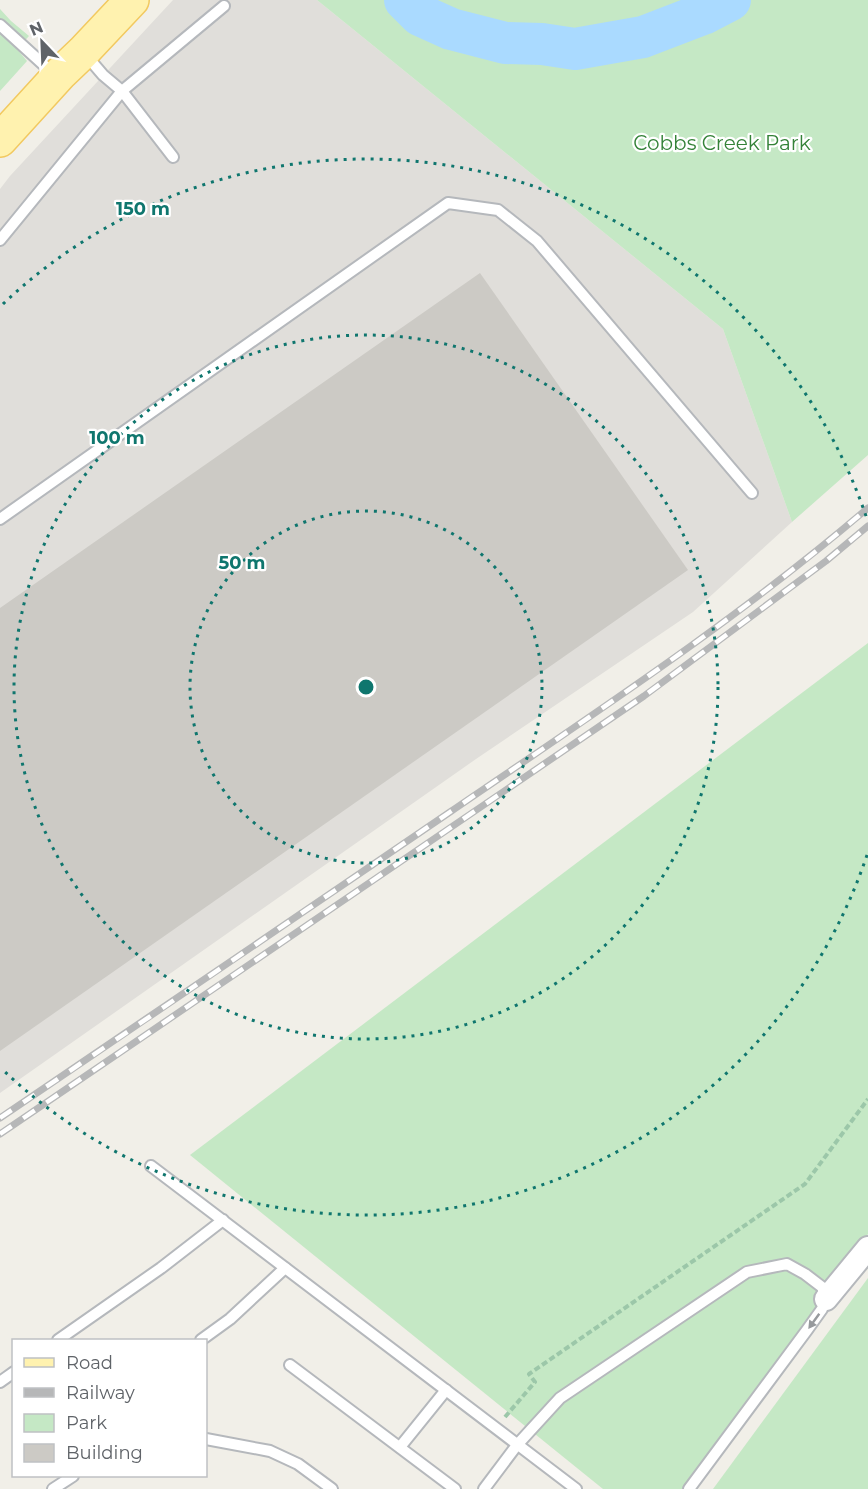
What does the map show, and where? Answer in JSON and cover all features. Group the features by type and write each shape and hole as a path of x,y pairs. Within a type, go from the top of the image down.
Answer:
{"main road":[{"path":"0,140 83,52 123,5"}],"street":[{"path":"826,1299 868,1248"}],"lane":[{"path":"0,240 122,91 224,6"},
{"path":"0,25 57,77"},
{"path":"83,52 103,75 122,91 173,157"},
{"path":"0,519 448,203 498,210 537,241 752,493"},
{"path":"151,1166 576,1489"},
{"path":"61,1339 161,1268 223,1220"},
{"path":"484,1489 517,1445 560,1398 747,1272 787,1264 822,1287 826,1299 822,1309 689,1489"},
{"path":"204,1339 230,1319 285,1268"},
{"path":"291,1365 455,1489"},
{"path":"400,1447 446,1390"},
{"path":"207,1439 270,1451 298,1464 332,1489"},
{"path":"53,1489 71,1477"}],"path":[{"path":"496,1429 535,1382 529,1374 805,1184 868,1099"}],"shaded area":[{"path":"173,0 317,0 723,329 792,522 693,612 476,759 0,1093 0,189"}],"green space":[{"name":"Cobbs Creek Park","path":"317,0 868,0 868,455 792,522 723,329"},
{"path":"0,9 29,36 17,49 27,61 0,91"},
{"path":"868,643 868,1234 693,1489 603,1489 190,1155"},
{"path":"868,1278 868,1489 713,1489"}],"building":[{"path":"480,273 688,570 0,1051 0,608"}],"waterway":[{"path":"405,0 420,15 451,29 505,43 542,44 575,49 643,37 703,14 730,0"}],"railway":[{"path":"0,1118 663,666 767,589 868,508"},
{"path":"0,1134 644,696 826,561 868,526"}]}
